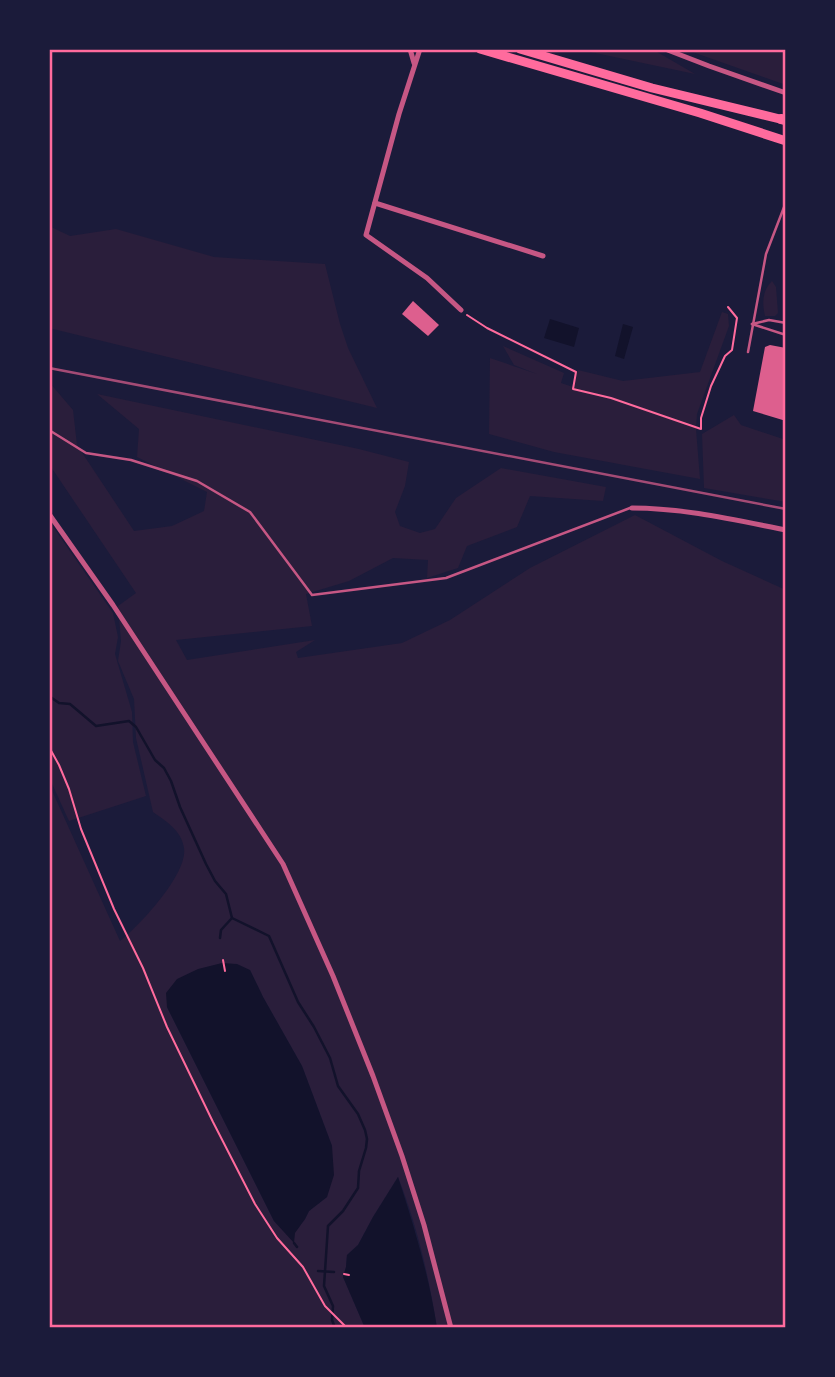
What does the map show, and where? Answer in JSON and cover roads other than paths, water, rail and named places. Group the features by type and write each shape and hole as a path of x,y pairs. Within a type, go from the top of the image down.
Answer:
{"main road":[{"path":"480,49 700,113 784,141"},
{"path":"520,49 652,88 784,120"}],"street":[{"path":"410,49 414,66"},
{"path":"420,49 366,235 427,278 461,310"},
{"path":"665,49 786,93"},
{"path":"374,202 543,256"},
{"path":"632,508 698,512 786,530"},
{"path":"49,514 283,864 333,976 402,1156 451,1328"}],"lane":[{"path":"748,352 766,254 786,202"},
{"path":"752,324 769,320 786,323"},
{"path":"752,324 786,335"},
{"path":"49,430 86,453 131,460 197,481 250,512 312,595 446,578 632,508"}],"waterway":[{"path":"49,696 59,703 70,704 96,726 129,721 136,727 171,781 206,864 226,894 232,918 269,936 298,1002 330,1058 338,1086 358,1114 367,1139 358,1188 343,1211 328,1226 324,1286 333,1306 332,1320 335,1328"},
{"path":"220,938 221,930 232,918"},
{"path":"294,1243 297,1247"},
{"path":"318,1271 334,1272"}],"railway":[{"path":"49,368 786,509"}]}
